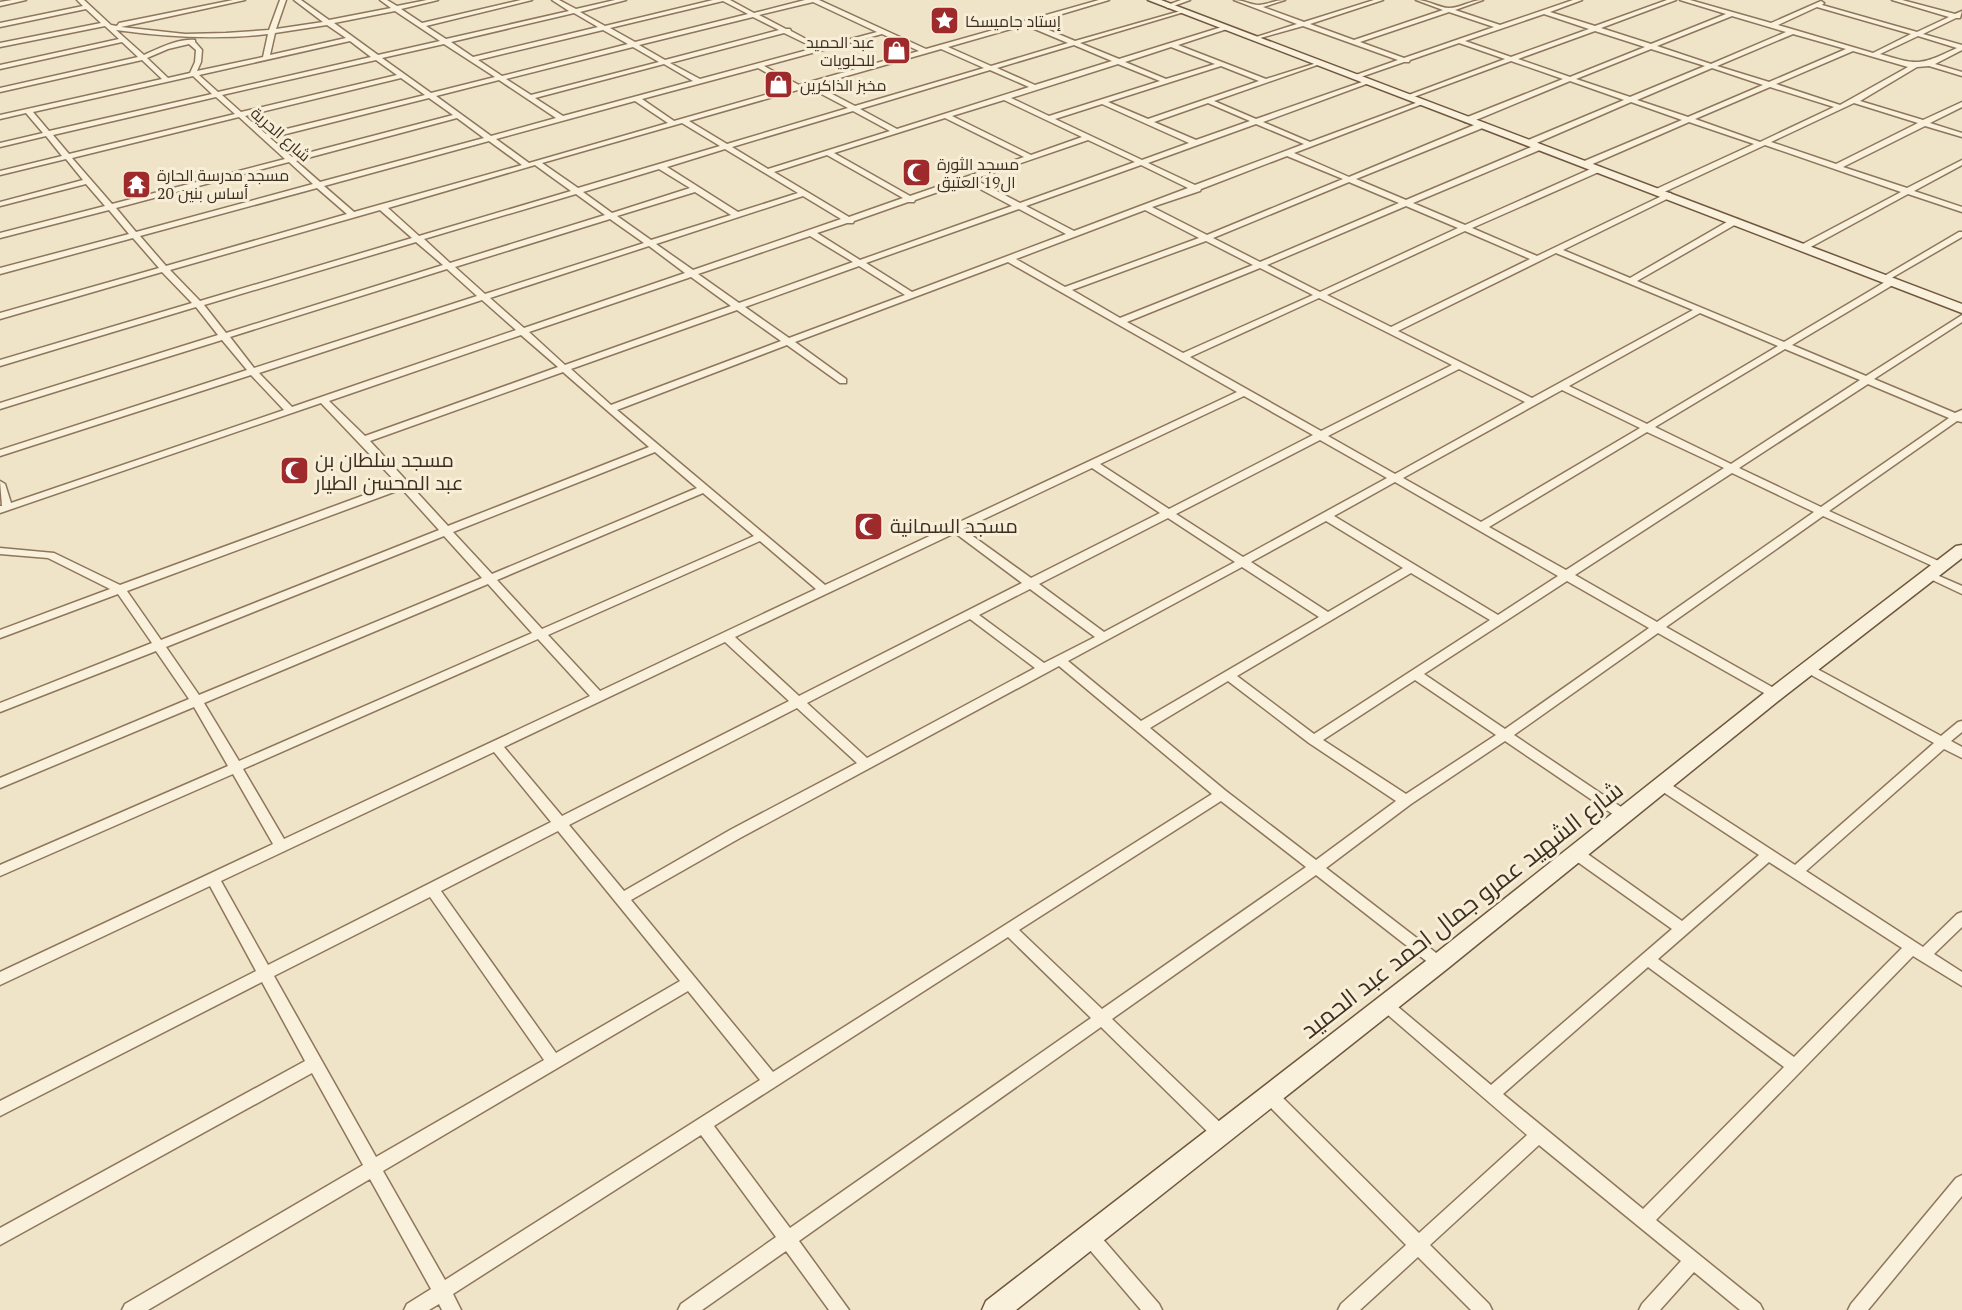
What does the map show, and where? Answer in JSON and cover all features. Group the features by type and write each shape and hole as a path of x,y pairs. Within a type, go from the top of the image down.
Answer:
{"street":[{"path":"0,4 23,0"},
{"path":"0,45 242,0"},
{"path":"266,57 272,30 283,0"},
{"path":"297,0 527,165"},
{"path":"383,0 561,118"},
{"path":"108,26 186,36 231,34 330,24 435,0"},
{"path":"420,25 529,0"},
{"path":"555,0 698,81"},
{"path":"0,146 623,0"},
{"path":"473,59 723,0 788,30 821,49"},
{"path":"264,137 813,0 926,52"},
{"path":"0,316 1106,0"},
{"path":"1153,0 1168,6 1185,6 1226,28 1889,279 1962,309"},
{"path":"1238,0 1407,61"},
{"path":"1258,8 1282,0"},
{"path":"1256,39 1380,0"},
{"path":"1419,0 1502,27"},
{"path":"1353,42 1480,0"},
{"path":"363,440 1256,122 1407,61 1579,0"},
{"path":"1408,97 1673,0"},
{"path":"1683,0 1914,66"},
{"path":"1770,26 1827,0"},
{"path":"1895,0 1960,16"},
{"path":"0,25 83,2 166,79"},
{"path":"1816,5 1962,47"},
{"path":"0,363 1076,43 1185,6"},
{"path":"1543,12 1840,107"},
{"path":"1468,120 1732,14"},
{"path":"1873,55 1960,16"},
{"path":"1026,23 1165,81"},
{"path":"766,172 1226,28"},
{"path":"530,97 788,30"},
{"path":"0,271 883,32"},
{"path":"1120,321 1407,203 1629,99 1791,32"},
{"path":"0,90 143,58 166,47 190,41 231,34"},
{"path":"0,117 351,39"},
{"path":"0,67 124,40"},
{"path":"190,41 199,50 193,73"},
{"path":"1461,42 1962,210"},
{"path":"1172,45 1266,81"},
{"path":"942,47 1036,88"},
{"path":"1391,331 1556,250 1762,143 1854,100 1914,66 1929,64 1962,47"},
{"path":"1585,164 1852,50"},
{"path":"1147,122 1318,63"},
{"path":"1050,118 1221,64"},
{"path":"1929,64 1962,74"},
{"path":"759,66 799,88"},
{"name":"شارع الحرية","path":"193,73 352,215"},
{"path":"0,173 401,76"},
{"path":"809,85 898,132"},
{"path":"635,98 725,147 850,221"},
{"path":"1006,98 1197,189"},
{"path":"1854,100 1962,135"},
{"path":"1208,101 1309,144"},
{"path":"1103,102 1196,143"},
{"path":"610,410 1424,102"},
{"path":"1836,167 1962,104"},
{"path":"28,111 164,269 198,304 252,371 291,411"},
{"path":"0,236 457,116"},
{"path":"947,116 1031,158"},
{"path":"1065,290 1206,238 1347,178 1482,125"},
{"path":"0,484 4,509 813,234 1090,137"},
{"path":"829,153 911,200"},
{"path":"1287,153 1537,259"},
{"path":"1804,247 1962,162"},
{"path":"537,163 843,381"},
{"path":"660,166 737,215"},
{"path":"1183,357 1598,169"},
{"path":"969,180 1075,235"},
{"path":"0,204 87,181"},
{"path":"0,406 696,189"},
{"path":"0,453 803,194"},
{"path":"382,207 610,410 824,590"},
{"path":"1147,208 1534,403"},
{"path":"1630,281 1735,221"},
{"path":"813,234 913,296"},
{"path":"1482,526 1783,345 1962,234"},
{"path":"1556,250 1960,417"},
{"path":"1010,259 1775,694"},
{"path":"622,899 735,834 1243,562 1700,310"},
{"path":"1314,740 1962,318"},
{"path":"0,1109 1459,365"},
{"path":"1563,387 1822,512 1936,570 1962,590"},
{"path":"0,979 1245,392"},
{"path":"323,400 404,484 597,696"},
{"path":"687,1310 1315,868 1406,801 1503,736 1960,417"},
{"path":"0,708 656,448"},
{"path":"1093,464 1327,616"},
{"path":"0,634 404,484"},
{"path":"0,783 705,489"},
{"path":"1326,516 1498,620"},
{"path":"955,528 1103,637"},
{"path":"0,871 761,537"},
{"name":"شارع الشهيد عمرو جمال احمد عبد الحميد","path":"995,1310 1386,1005 1808,668 1962,550"},
{"path":"0,552 50,555 121,590 157,646 197,701 281,845"},
{"path":"1141,727 1411,568"},
{"path":"971,614 1044,669"},
{"path":"726,636 867,765"},
{"path":"1060,660 1221,794 1439,963"},
{"path":"1808,668 1962,753"},
{"path":"1415,674 1503,736 1625,816"},
{"path":"1227,675 1314,740 1406,801"},
{"path":"1796,872 1962,724"},
{"path":"495,744 771,1081"},
{"path":"1662,785 1962,980"},
{"path":"412,1310 1221,794"},
{"path":"1577,854 1683,929"},
{"path":"1492,1094 1769,854"},
{"path":"212,878 452,1310"},
{"path":"432,889 554,1062"},
{"path":"1644,1221 1795,1066 1918,951 1962,918"},
{"path":"1009,929 1221,1134"},
{"path":"1648,959 1795,1066"},
{"path":"131,1310 690,982"},
{"path":"1386,1005 1539,1135 1754,1310"},
{"path":"0,1237 315,1063"},
{"path":"1270,1096 1484,1310"},
{"path":"703,1124 840,1310"},
{"path":"1347,1310 1539,1135"},
{"path":"1857,1310 1962,1183"},
{"path":"1089,1236 1154,1310"},
{"path":"1648,1310 1694,1260"}],"place":[{"name":"إستاد جاميسكا","path":"944,21"},
{"name":"عبد الحميد للحلويات","path":"896,51"},
{"name":"مخبز الذاكرين","path":"779,85"},
{"name":"مسجد الثورة ال19 العتيق","path":"916,173"},
{"name":"مسجد مدرسة الحارة 20 أساس بنين","path":"136,184"},
{"name":"مسجد سلطان بن عبد المحسن الطيار","path":"294,471"},
{"name":"مسجد السمانية","path":"869,526"}]}
